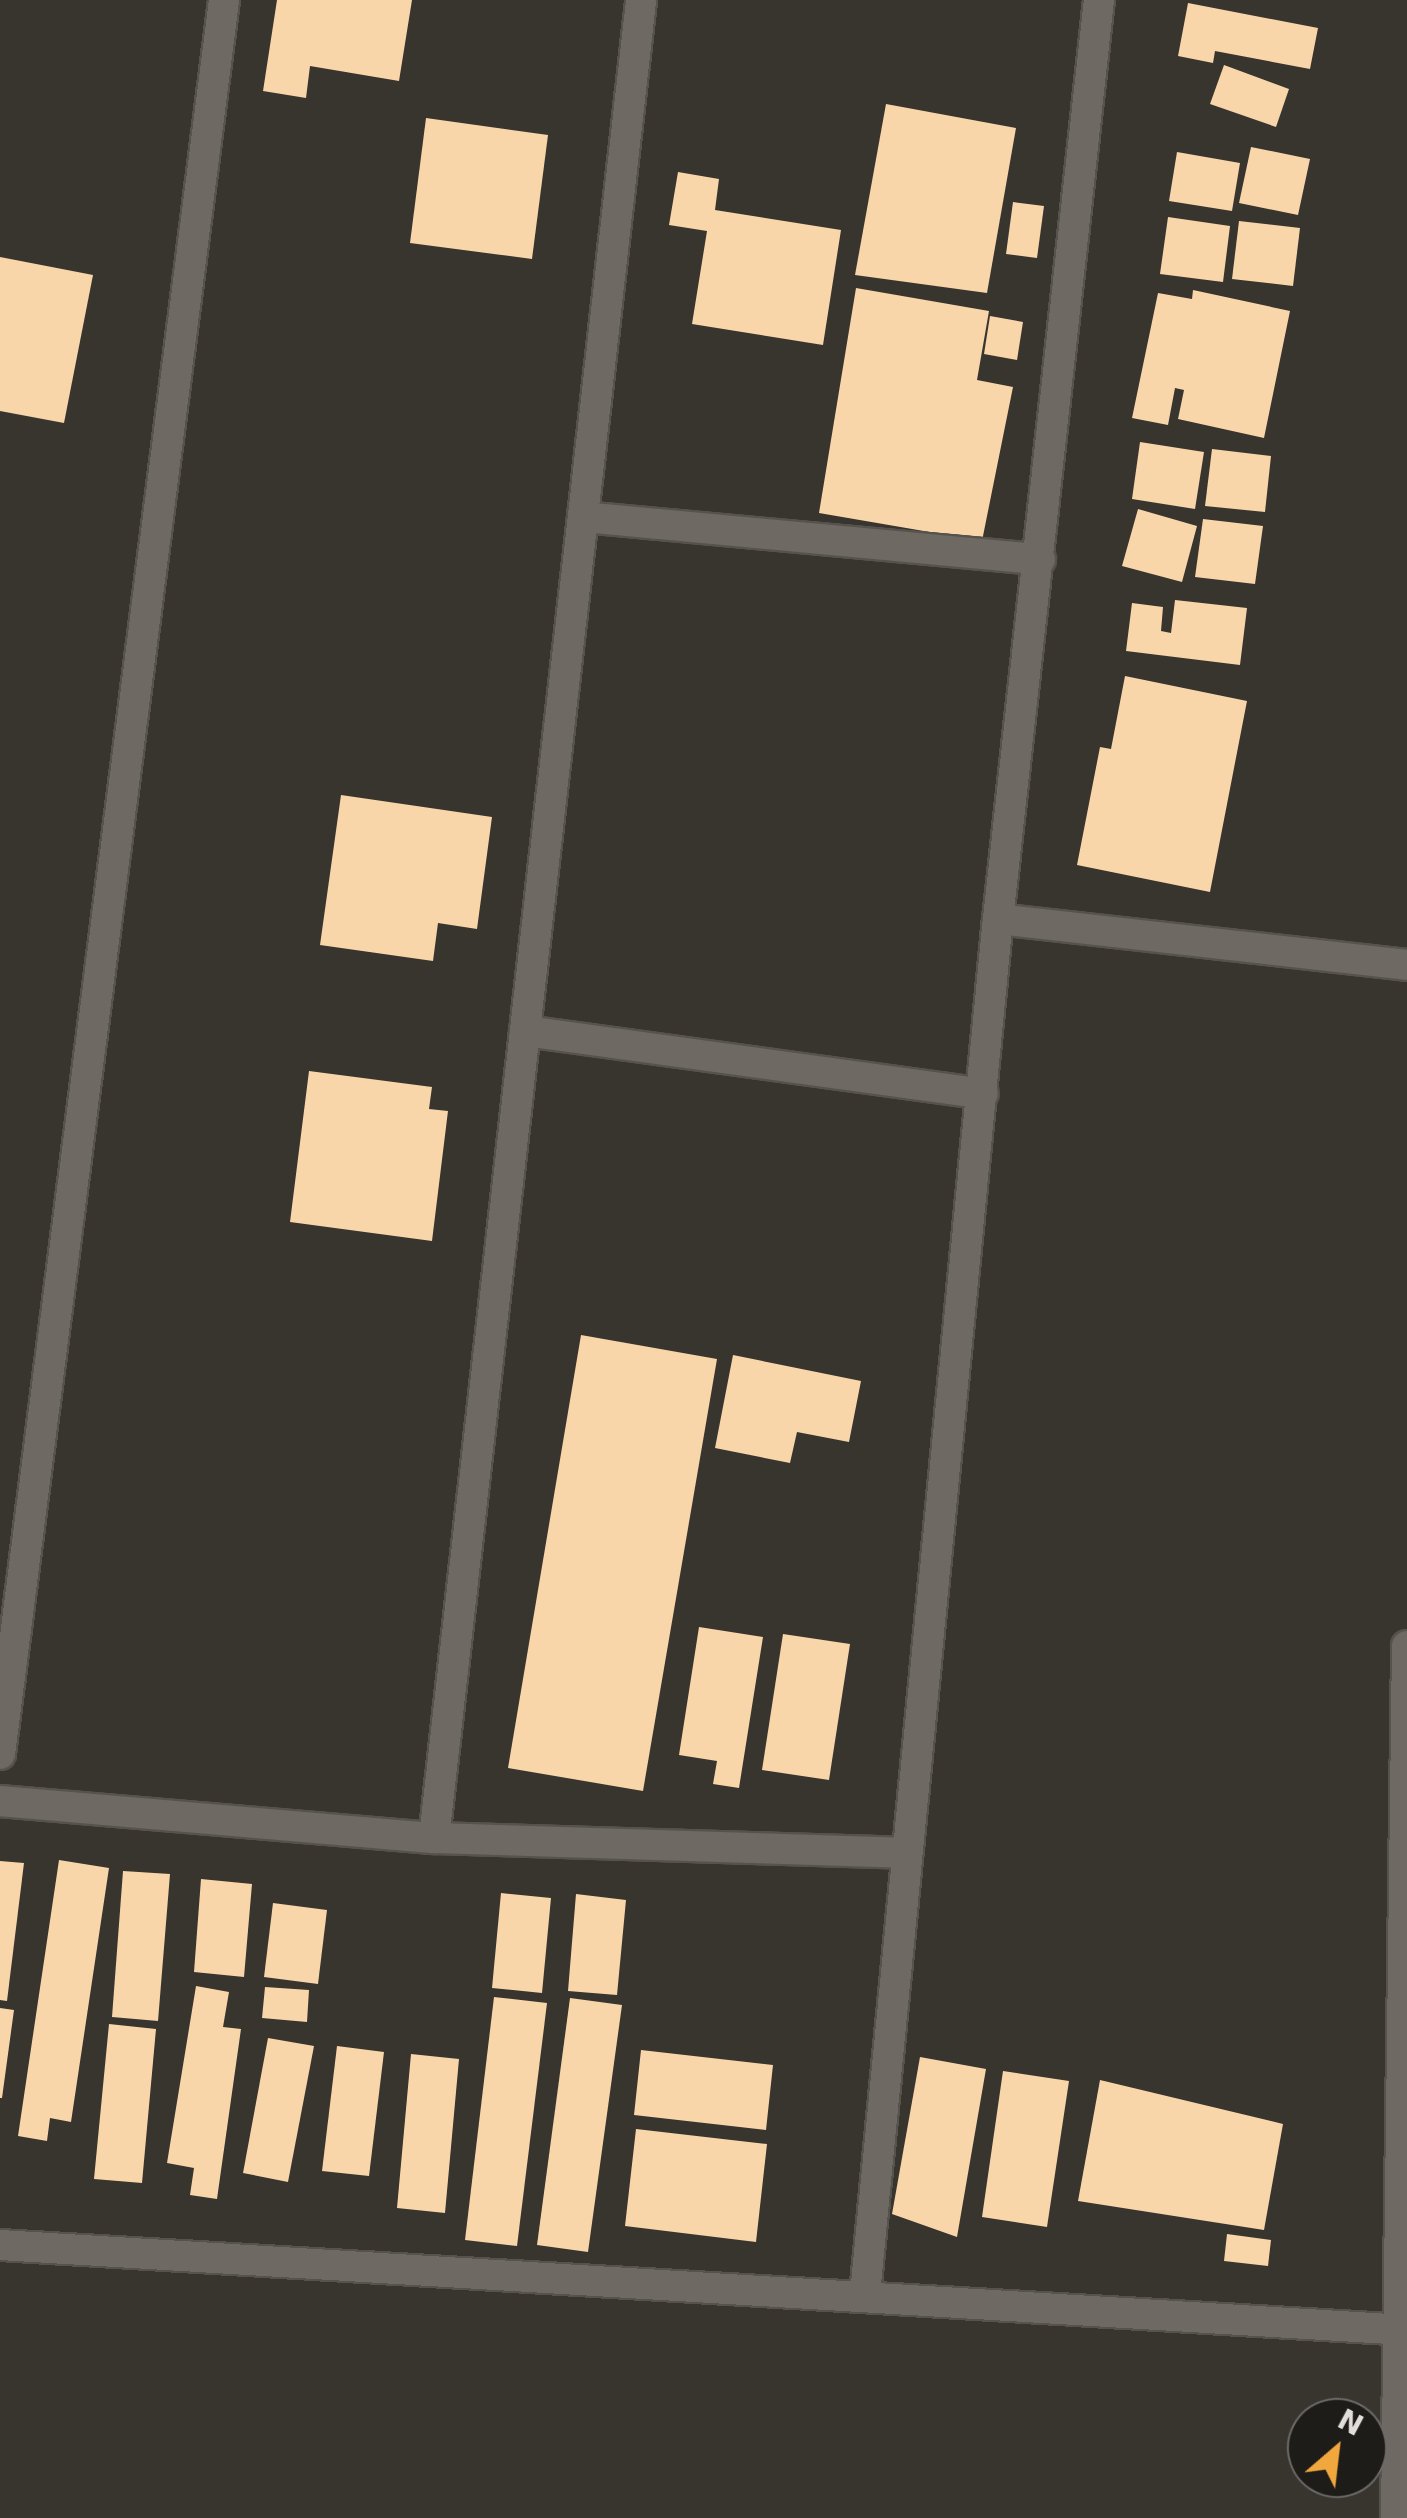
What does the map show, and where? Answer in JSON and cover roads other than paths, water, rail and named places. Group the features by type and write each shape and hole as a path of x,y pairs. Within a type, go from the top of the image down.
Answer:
{"street":[{"path":"0,1754 224,0"},
{"path":"434,1838 641,0"},
{"path":"865,2294 903,1853 998,918 1098,0"},
{"path":"582,517 1040,559"},
{"path":"998,918 1407,965"},
{"path":"524,1031 983,1094"},
{"path":"1396,2518 1404,2330 1407,1646"},
{"path":"0,1801 434,1838 903,1853"},
{"path":"0,2245 865,2294 1404,2330"}]}
